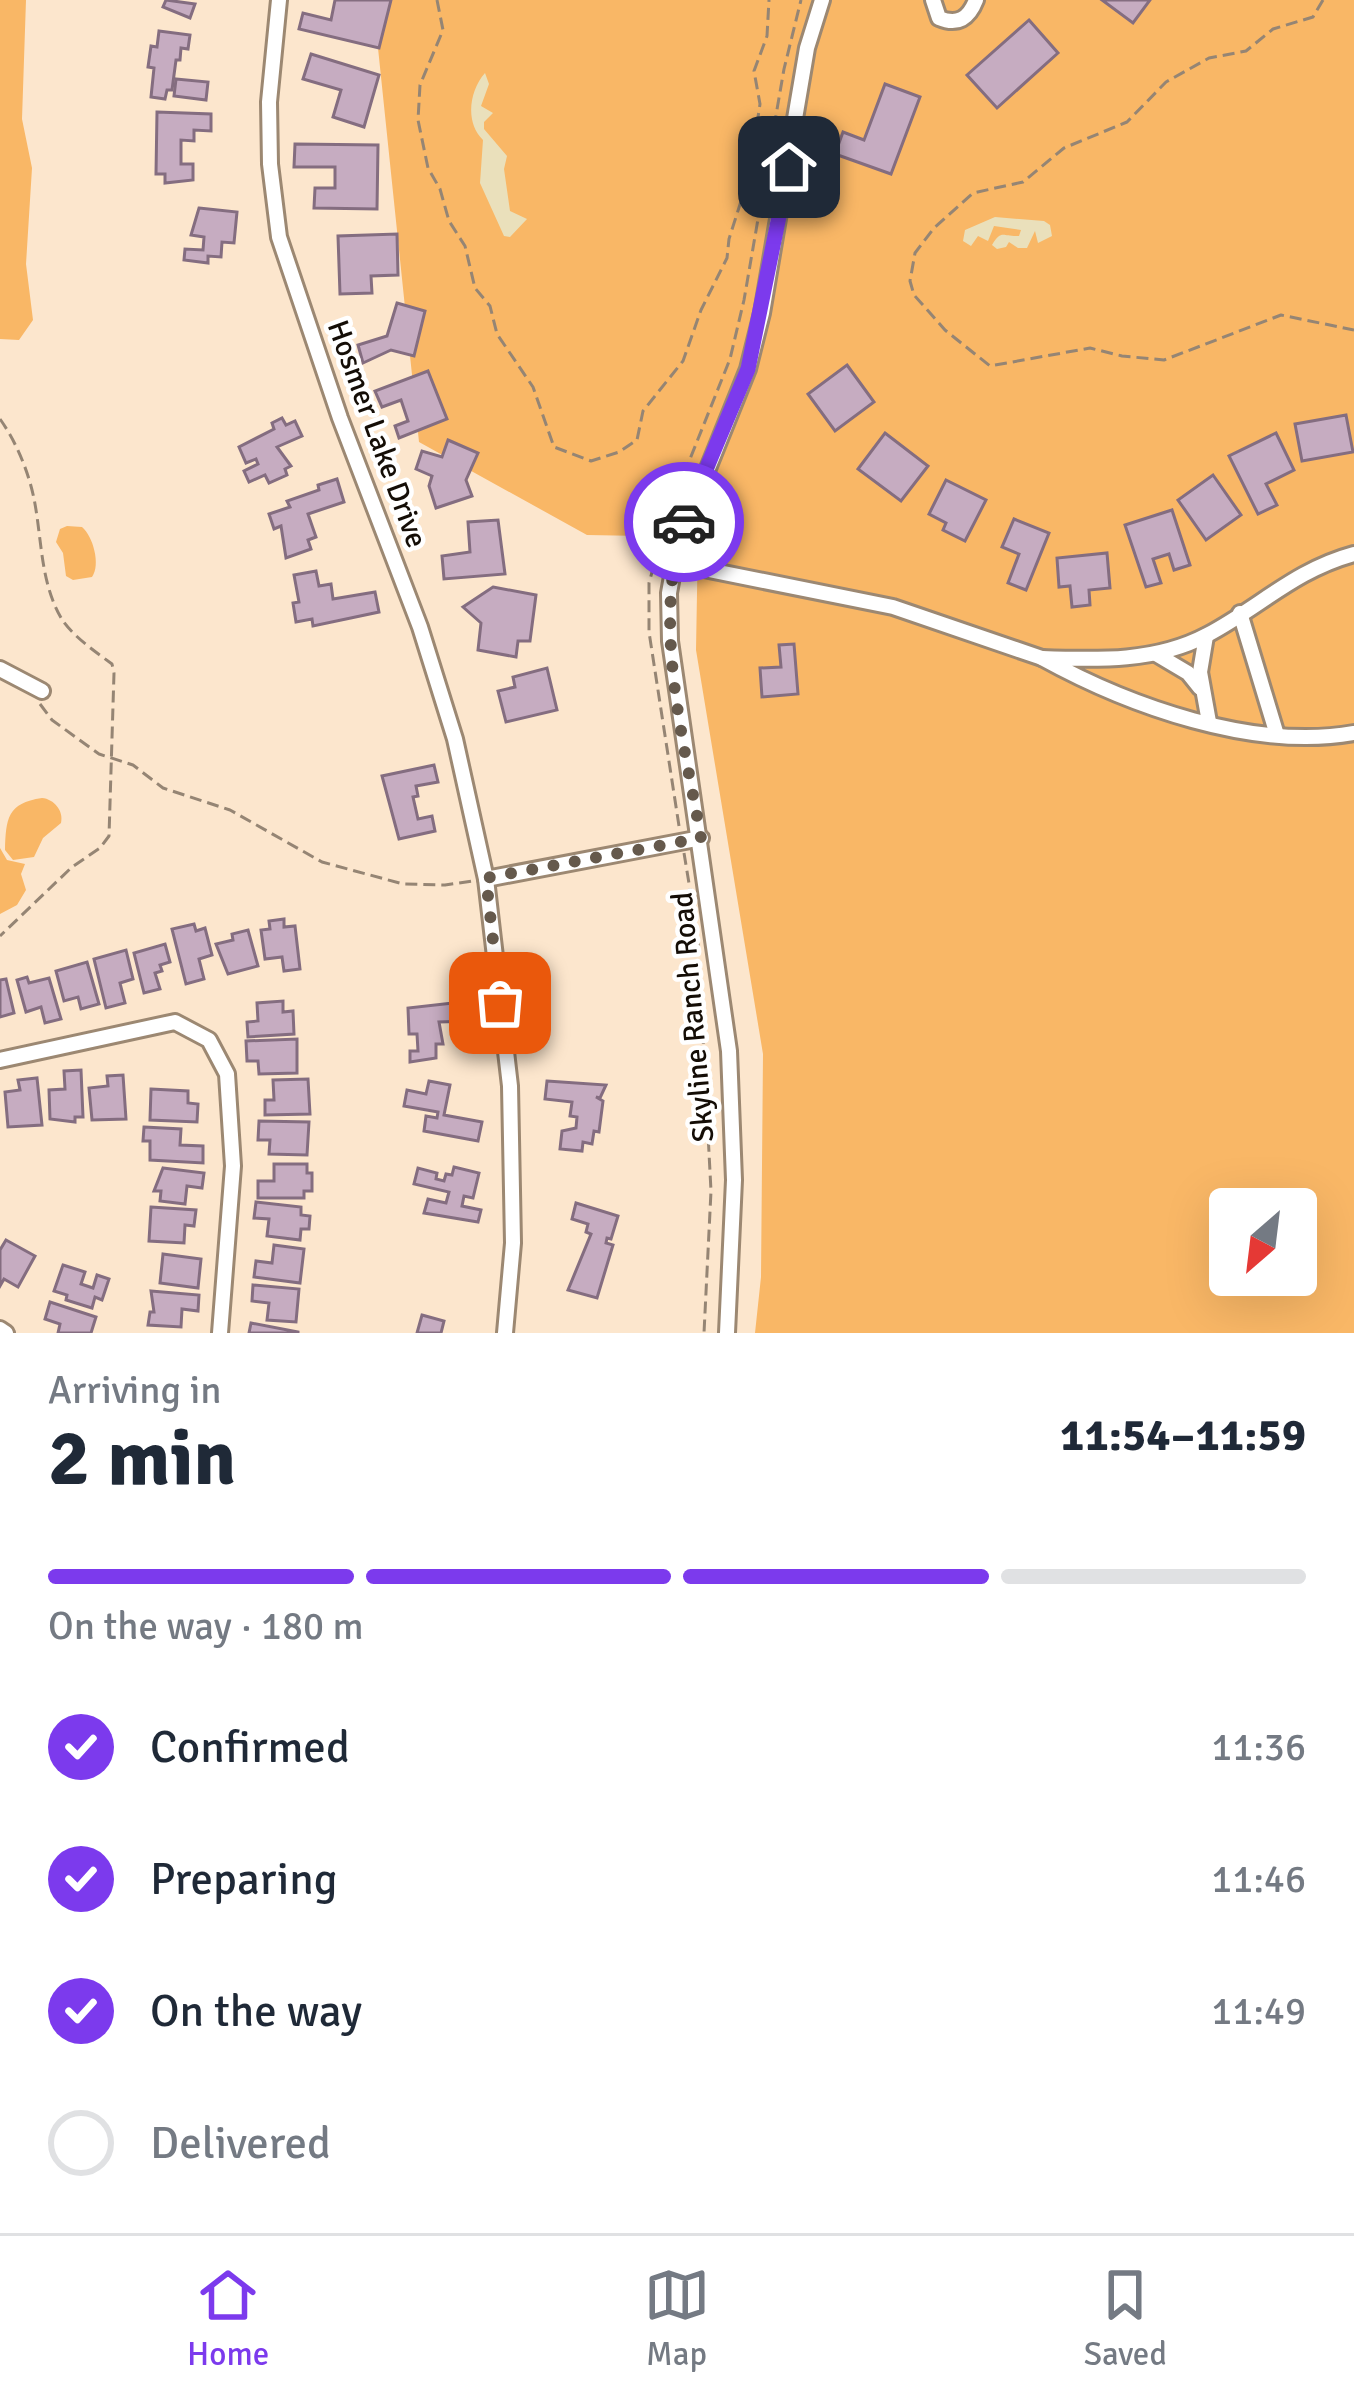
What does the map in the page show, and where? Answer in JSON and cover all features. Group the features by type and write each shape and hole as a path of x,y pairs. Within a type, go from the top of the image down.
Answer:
{"street":[{"name":"Hosmer Lake Drive","path":"279,0 269,101 270,164 279,237 334,400 420,627 455,739 486,878 510,1086 513,1243 506,1333"},
{"name":"Skyline Ranch Road","path":"727,1333 734,1180 729,1051 670,641 669,593 685,521 748,369 808,48 822,0"},
{"path":"933,0 939,17 947,21 970,15 976,0"},
{"path":"1042,658 1121,659 1156,654 1206,636 1320,563 1354,554"},
{"path":"674,563 892,608 1042,658 1150,706 1209,722 1277,735 1354,734"},
{"path":"1240,614 1277,735"},
{"path":"1206,636 1199,661 1209,722"},
{"path":"1156,654 1189,673 1200,688"},
{"path":"0,669 42,691"},
{"path":"486,878 701,838"},
{"path":"0,1060 175,1022 208,1040 227,1074 233,1166 220,1333"}],"path":[{"path":"437,0 443,30 420,85 418,120 428,169 465,246 476,288 490,306 497,334 532,387 547,437 561,452 591,460 619,452 637,440 643,411 683,361 700,310 728,258 729,239 749,176 760,104 754,70 767,37 769,0"},
{"path":"1323,0 1313,17 1273,29 1246,51 1209,58 1166,82 1127,122 1064,148 1023,182 973,193 934,228 915,253 910,281 914,295 945,330 990,366 1090,348 1164,361 1281,315 1354,330"},
{"path":"0,418 12,436 34,498 45,575 65,624 112,664 109,836 0,936"},
{"path":"42,691 40,706 52,720 99,754 133,765 163,788 230,810 280,841 338,868 403,884 445,885 486,878"},
{"path":"704,1012 711,1191 704,1333"}],"shaded area":[{"path":"0,0 26,0 22,119 32,168 26,264 33,320 19,340 0,339"},
{"path":"373,0 1354,0 1354,1333 755,1333 761,1277 763,1054 696,650 698,537 587,535 419,442"},
{"path":"82,527 89,537 96,558 92,577 73,580 66,576 63,553 56,542 60,529"},
{"path":"42,798 57,806 61,823 43,838 34,857 13,860 5,850 11,814 22,804"},
{"path":"0,848 7,860 25,864 21,874 26,890 17,905 0,914"}],"sand":[{"path":"485,73 489,84 481,106 493,113 484,129 507,156 504,169 510,211 527,219 510,237 504,236 480,183 483,140 473,125 471,107"},
{"path":"995,217 1044,221 1052,236 1038,243 1035,231 1027,248 1009,242 997,249 992,245 998,237 1019,236 1021,230 994,226 988,241 978,236 971,246 963,241 965,230"}],"building":[{"path":"166,0 195,4 190,18 163,7"},
{"path":"335,0 391,0 379,48 299,29 303,13 331,20"},
{"path":"1102,0 1150,0 1133,23"},
{"path":"1029,20 1058,53 997,108 967,75"},
{"path":"159,31 190,35 188,49 181,48 180,60 176,60 172,90 167,90 165,99 151,97 154,68 148,67"},
{"path":"311,54 379,75 364,127 333,117 341,90 303,79"},
{"path":"176,79 208,82 206,100 174,96"},
{"path":"885,84 920,97 891,174 835,154 843,132 864,140"},
{"path":"157,112 211,114 211,131 194,130 194,141 181,140 181,164 193,164 193,180 165,183 165,174 156,174"},
{"path":"295,144 378,145 377,209 314,208 315,188 335,188 335,167 294,167"},
{"path":"199,208 237,212 234,243 222,242 221,257 208,256 208,263 184,260 185,249 203,250 204,237 191,235"},
{"path":"397,234 398,275 371,276 372,293 340,294 338,236"},
{"path":"397,303 425,311 414,356 391,350 363,363 358,345 387,336"},
{"path":"847,365 874,402 835,431 808,394"},
{"path":"428,371 447,419 399,438 395,426 408,421 401,400 382,407 375,391"},
{"path":"1346,415 1353,452 1302,461 1295,424"},
{"path":"282,418 286,425 295,421 302,436 277,447 291,466 285,469 287,475 269,483 265,475 249,482 244,471 258,464 256,459 246,463 239,447 274,429 272,423"},
{"path":"885,433 928,466 901,501 858,469"},
{"path":"1276,433 1294,470 1266,484 1277,505 1258,514 1229,456"},
{"path":"448,440 478,453 466,480 472,496 436,508 429,486 432,476 416,469 422,451 442,457"},
{"path":"1213,475 1241,515 1206,540 1178,500"},
{"path":"337,479 344,502 308,514 316,537 308,540 311,549 286,558 281,526 274,529 269,514"},
{"path":"946,480 986,500 965,541 943,530 946,523 929,514"},
{"path":"1172,510 1190,565 1174,570 1169,554 1153,559 1161,583 1146,587 1125,525"},
{"path":"1014,519 1049,533 1026,590 1008,583 1019,554 1002,547"},
{"path":"498,520 505,574 444,579 442,556 470,552 468,522"},
{"path":"1107,553 1110,588 1089,590 1090,605 1072,607 1070,586 1059,587 1057,558"},
{"path":"316,571 319,586 331,584 333,599 375,592 379,612 313,626 312,619 296,622 293,603 299,602 294,575"},
{"path":"493,587 536,595 530,641 518,641 516,657 478,650 481,623 463,607"},
{"path":"794,644 798,694 762,697 760,668 781,667 779,645"},
{"path":"547,668 557,710 506,722 498,691 515,687 513,677"},
{"path":"434,765 438,782 416,786 418,796 413,797 418,819 432,816 435,831 399,839 382,776"},
{"path":"284,919 284,927 295,926 300,969 284,971 282,957 265,959 261,930 270,929 269,921"},
{"path":"194,924 196,931 205,928 212,955 199,959 204,979 186,984 172,929"},
{"path":"248,930 258,966 228,974 216,944"},
{"path":"165,944 170,962 155,973 160,989 144,993 134,953"},
{"path":"126,950 133,979 120,983 125,1003 106,1008 94,959"},
{"path":"87,962 99,1004 81,1009 78,997 64,1001 56,971"},
{"path":"27,977 29,983 49,978 61,1019 45,1023 41,1007 26,1012 17,980"},
{"path":"6,979 14,1013 0,1017 0,980"},
{"path":"283,1001 283,1012 293,1011 294,1034 248,1037 247,1022 258,1021 257,1003"},
{"path":"471,1001 471,1021 439,1022 443,1044 436,1044 436,1058 410,1062 410,1051 418,1051 417,1034 409,1034 408,1008"},
{"path":"297,1039 297,1073 259,1074 258,1061 247,1061 246,1041"},
{"path":"81,1070 83,1117 75,1117 75,1122 50,1119 49,1090 65,1089 64,1071"},
{"path":"123,1075 126,1119 92,1120 89,1088 108,1086 107,1076"},
{"path":"37,1078 42,1125 8,1127 5,1092 20,1090 18,1080"},
{"path":"308,1079 310,1114 265,1115 265,1100 274,1100 273,1080"},
{"path":"429,1081 450,1085 444,1115 482,1122 478,1141 424,1131 426,1116 437,1118 438,1112 404,1106 407,1090 426,1094"},
{"path":"547,1081 606,1085 600,1098 596,1097 603,1101 599,1132 594,1131 592,1144 583,1142 582,1151 560,1149 562,1131 576,1128 577,1117 570,1116 572,1102 545,1099"},
{"path":"151,1089 188,1091 188,1103 198,1104 197,1122 150,1120"},
{"path":"259,1121 309,1122 307,1155 269,1154 270,1140 258,1140"},
{"path":"144,1127 181,1129 180,1145 203,1146 203,1163 150,1160"},
{"path":"274,1164 307,1164 312,1191 304,1191 304,1198 258,1198 258,1181 274,1181"},
{"path":"454,1167 479,1173 473,1198 464,1196 462,1206 481,1210 478,1222 424,1213 428,1199 446,1203 449,1192 414,1184 418,1168 437,1173 436,1179 444,1181"},
{"path":"163,1168 204,1173 202,1188 187,1186 185,1204 160,1201 161,1191 154,1191"},
{"path":"256,1202 301,1207 301,1215 310,1216 309,1229 301,1229 300,1240 267,1236 269,1219 254,1218"},
{"path":"576,1203 618,1216 611,1239 607,1238 606,1243 613,1245 597,1298 568,1290 591,1234 586,1232 588,1224 572,1219"},
{"path":"151,1207 196,1210 194,1226 185,1225 184,1243 149,1241"},
{"path":"6,1240 35,1256 18,1287 4,1279 0,1286 0,1250"},
{"path":"274,1245 304,1249 300,1283 254,1277 256,1261 272,1263"},
{"path":"163,1254 201,1259 198,1288 160,1283"},
{"path":"63,1265 85,1272 81,1284 93,1288 97,1275 109,1279 102,1300 95,1297 92,1308 54,1291"},
{"path":"253,1285 299,1289 296,1322 267,1320 269,1303 252,1301"},
{"path":"151,1291 199,1295 198,1311 182,1309 181,1327 148,1325 150,1312 154,1312"},
{"path":"50,1302 96,1317 91,1333 58,1333 60,1324 45,1319"},
{"path":"422,1315 444,1321 441,1333 417,1333"},
{"path":"251,1323 298,1332 298,1333 249,1333"}],"way so far":[{"path":"500,1003 486,878 701,838 670,641 669,593 684,522"}],"route":[{"path":"684,522 748,369 789,167"}]}
